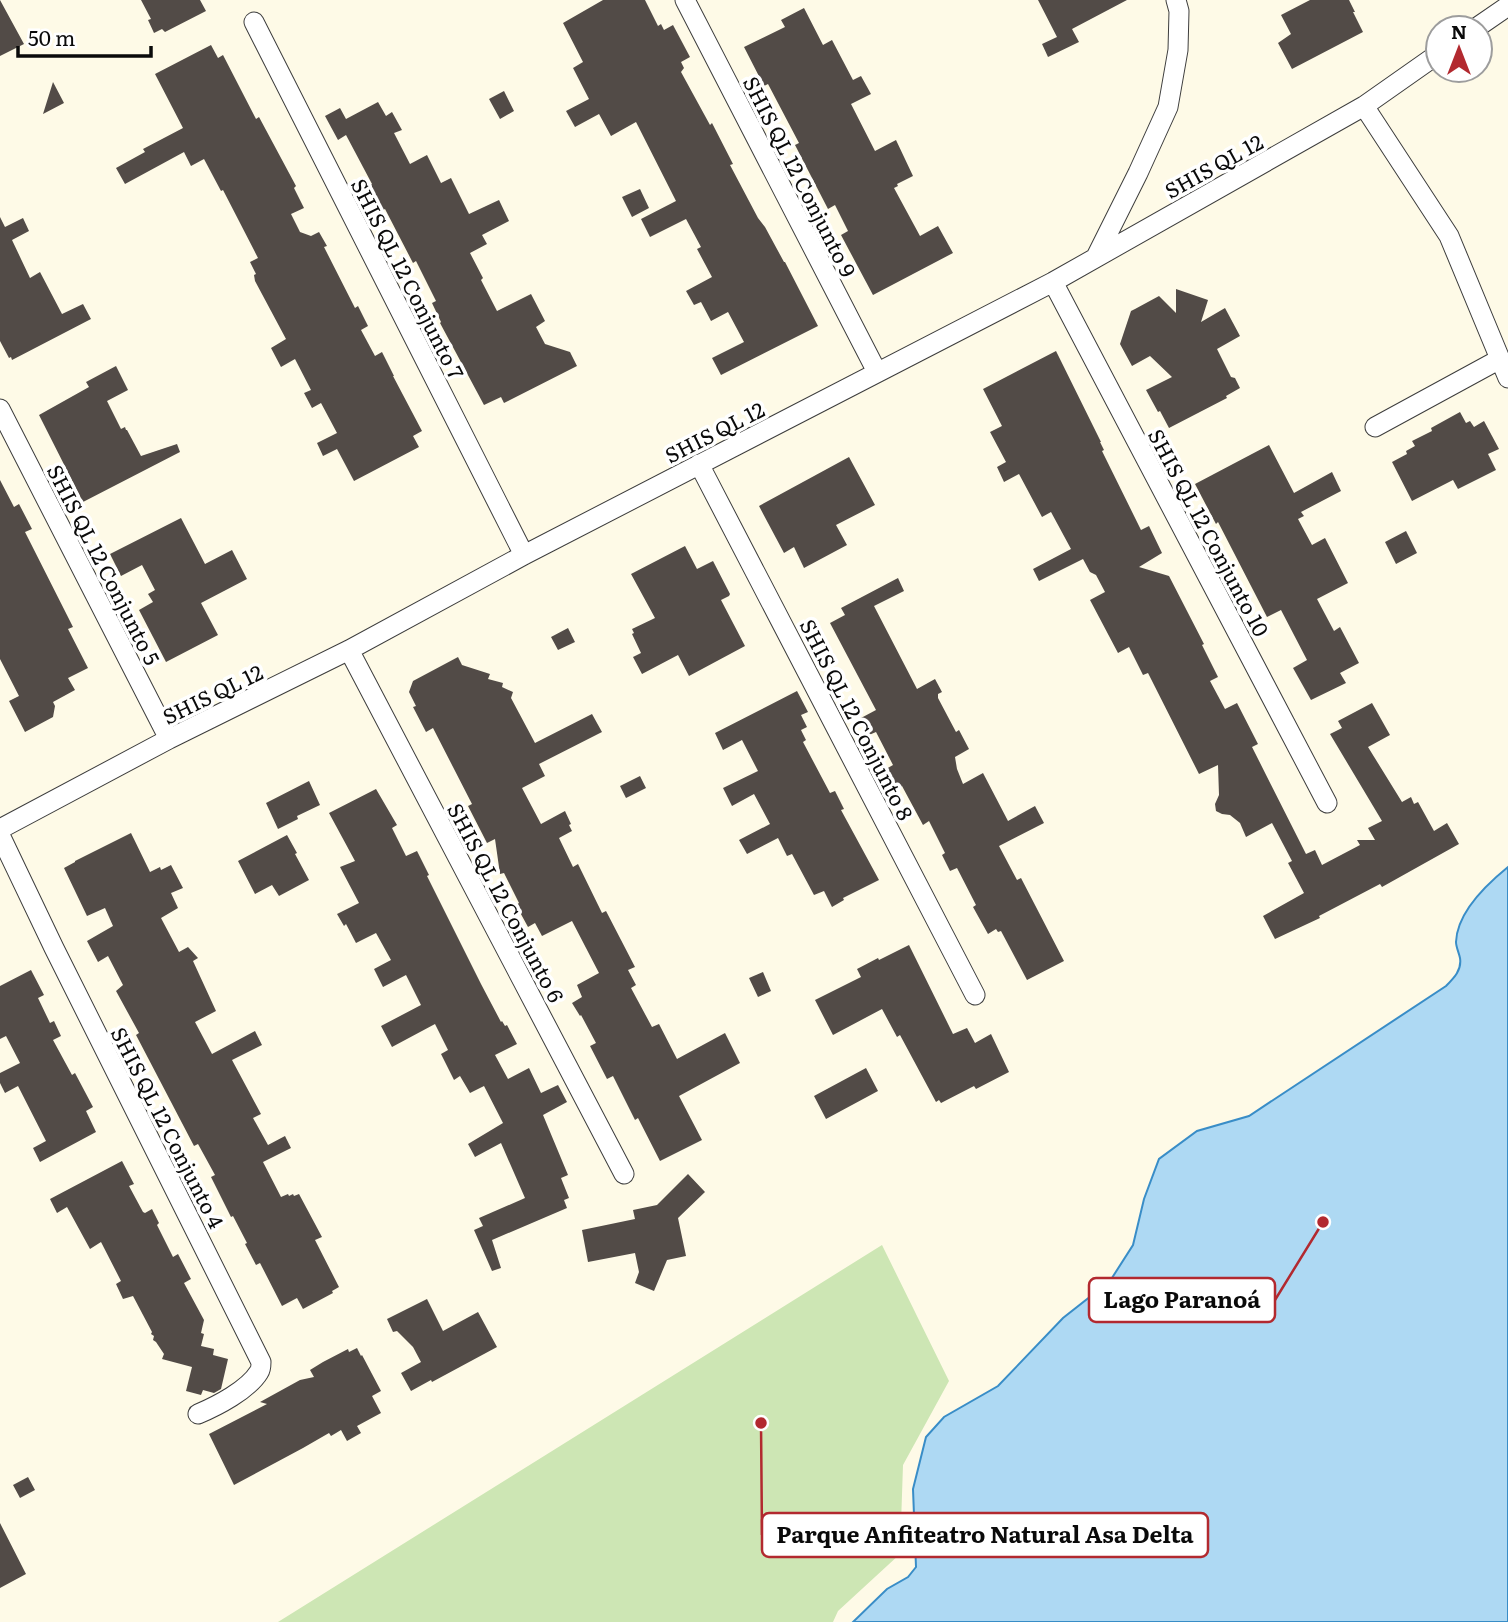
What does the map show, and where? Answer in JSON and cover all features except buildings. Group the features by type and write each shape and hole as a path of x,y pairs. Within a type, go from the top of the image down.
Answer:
{"street":[{"name":"SHIS QL 12 Conjunto 9","path":"685,0 877,372"},
{"path":"1096,257 1168,107 1178,50 1179,11 1176,0"},
{"name":"SHIS QL 12 Conjunto 7","path":"254,22 524,555"},
{"name":"SHIS QL 12","path":"0,829 1053,282 1364,106 1424,64"},
{"path":"1364,106 1449,236 1508,378"},
{"name":"SHIS QL 12 Conjunto 10","path":"1053,282 1326,803"},
{"path":"1375,427 1500,359"},
{"name":"SHIS QL 12 Conjunto 5","path":"0,409 169,739"},
{"name":"SHIS QL 12 Conjunto 8","path":"699,464 975,995"},
{"name":"SHIS QL 12 Conjunto 6","path":"349,650 624,1174"},
{"name":"SHIS QL 12 Conjunto 4","path":"0,835 261,1362 261,1371 246,1387 198,1414"}],"green space":[{"path":"882,1245 949,1381 903,1465 900,1554 838,1611 833,1622 278,1622"}],"water":[{"path":"1508,867 1508,1622 853,1622 887,1589 908,1577 916,1567 913,1489 926,1437 944,1417 998,1386 1063,1318 1110,1281 1133,1245 1144,1199 1159,1159 1197,1131 1249,1116 1446,986 1459,970 1460,958 1456,942 1467,910"}],"place":[{"name":"Lago Paranoá","path":"1323,1222"},
{"name":"Parque Anfiteatro Natural Asa Delta","path":"761,1423"}]}
